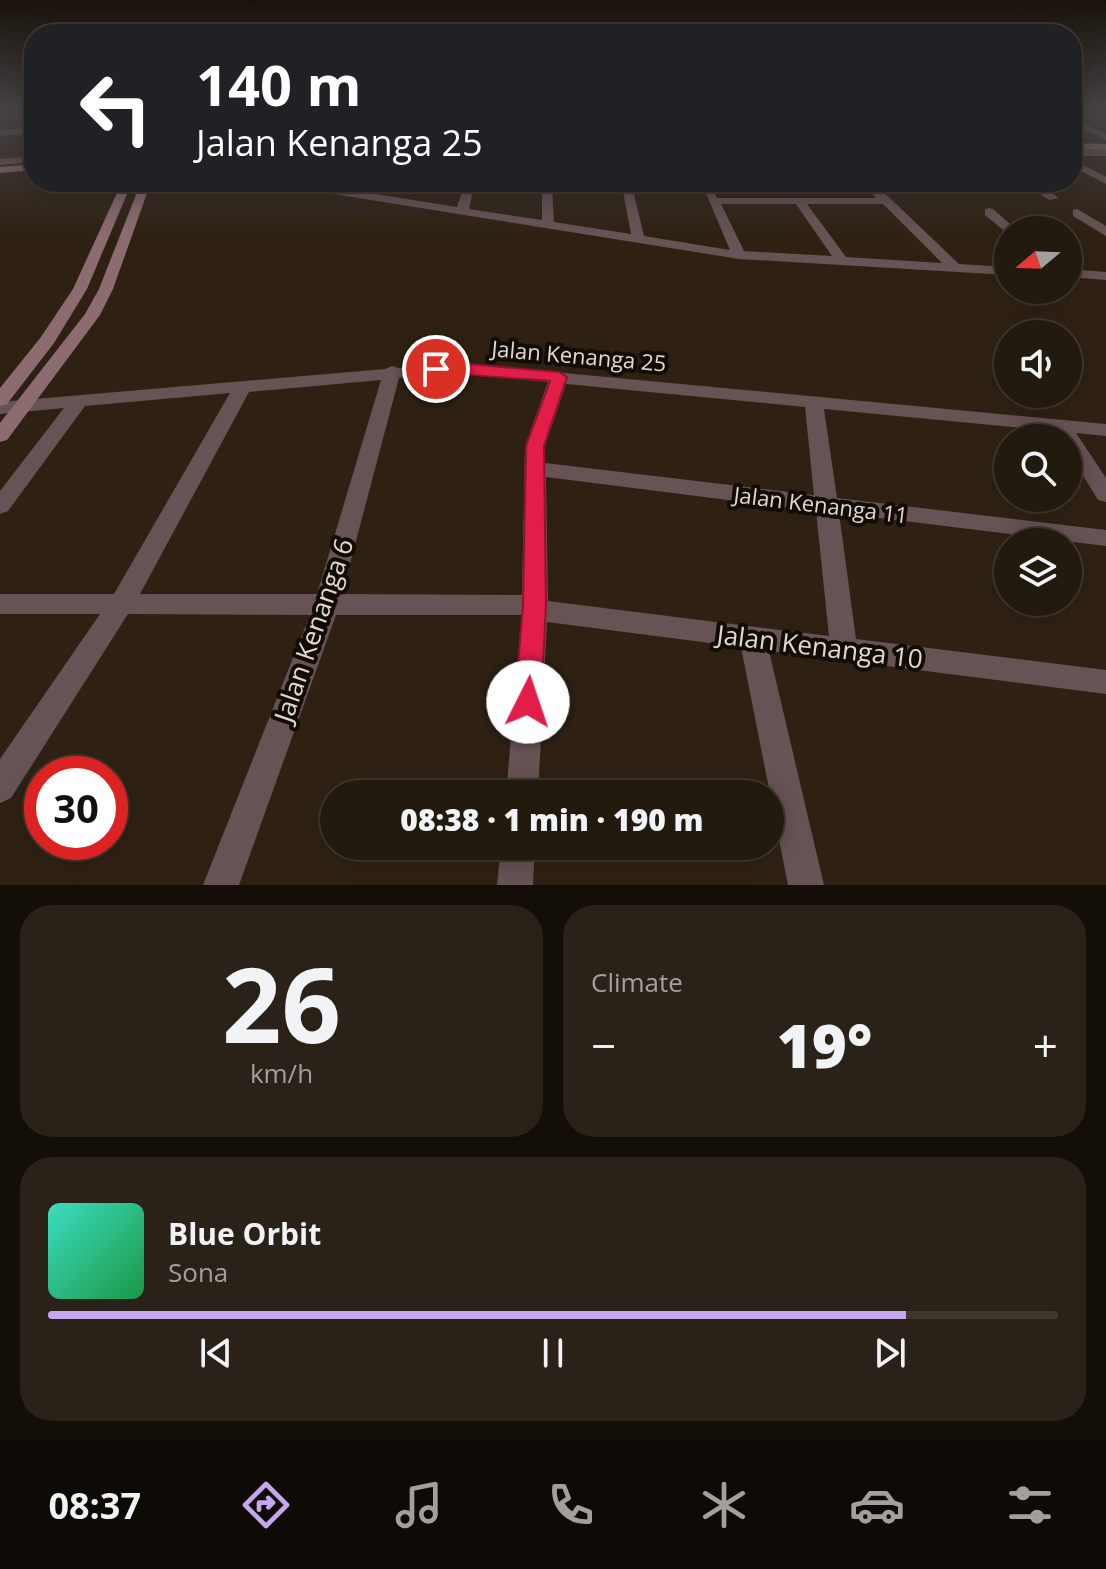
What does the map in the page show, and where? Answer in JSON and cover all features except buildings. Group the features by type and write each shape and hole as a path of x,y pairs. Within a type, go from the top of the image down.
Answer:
{"street":[{"path":"1082,153 1106,153"},
{"path":"0,162 24,160"},
{"path":"1082,168 1106,181"},
{"path":"0,172 24,169"},
{"path":"0,400 48,340 80,289 123,192"},
{"path":"0,436 26,405 99,302 142,192"},
{"path":"366,192 462,211 739,255 994,270"},
{"path":"462,211 467,192"},
{"path":"547,192 548,225"},
{"path":"628,192 638,239"},
{"path":"709,192 739,255"},
{"path":"878,192 955,268"},
{"path":"1044,192 1053,198"},
{"path":"713,201 887,201"},
{"path":"799,201 843,262"},
{"path":"989,212 994,216"},
{"path":"1077,213 1106,232"},
{"path":"1082,274 1106,276"},
{"name":"Jalan Kenanga 25","path":"0,408 392,371 458,368 1041,424"},
{"name":"Jalan Kenanga 6","path":"221,885 327,604 392,371"},
{"path":"523,780 535,607 535,446 559,377"},
{"path":"0,787 120,605 243,386"},
{"path":"0,506 81,400"},
{"path":"814,402 844,649"},
{"name":"Jalan Kenanga 25","path":"1082,428 1106,430"},
{"path":"1082,457 1106,495"},
{"name":"Jalan Kenanga 11","path":"535,469 1106,538"},
{"name":"Jalan Kenanga 10","path":"0,604 535,607 1106,682"},
{"path":"753,638 806,885"},
{"path":"515,885 517,860"}],"route":[{"path":"436,369 458,368 559,377 535,446 535,605 528,702"}]}
